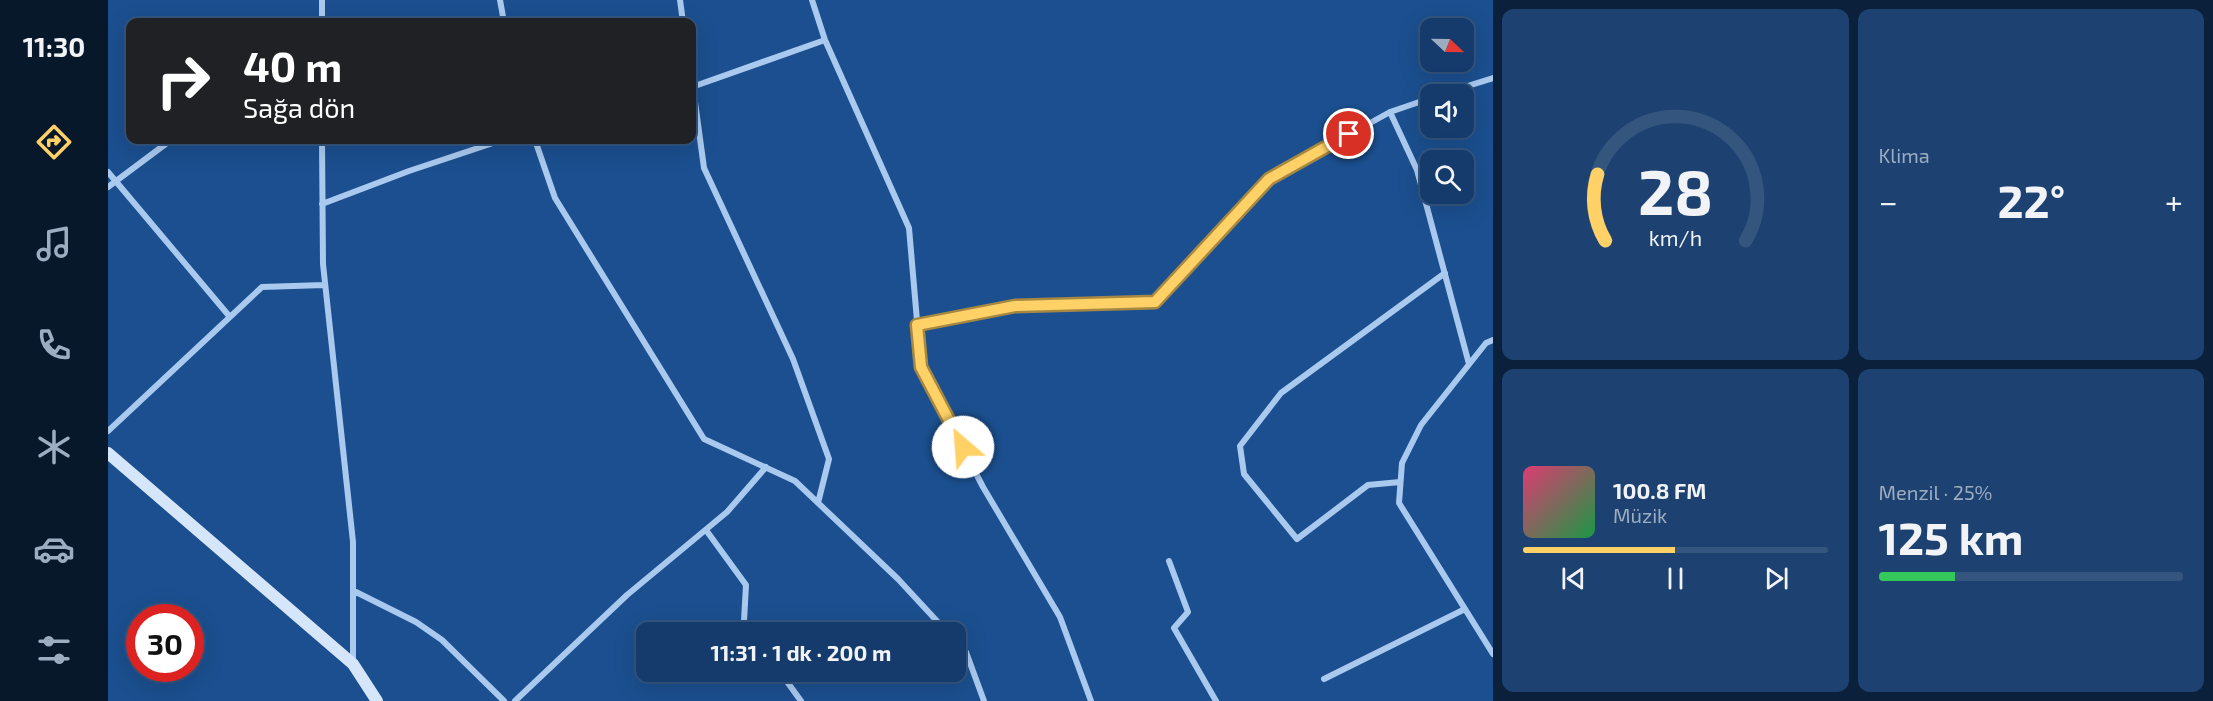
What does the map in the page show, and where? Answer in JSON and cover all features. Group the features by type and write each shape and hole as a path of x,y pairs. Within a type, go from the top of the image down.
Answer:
{"street":[{"path":"322,0 322,18"},
{"path":"500,0 503,18"},
{"path":"680,0 682,18"},
{"path":"812,0 825,40 909,228 921,367 983,487 1060,617 1091,701"},
{"path":"696,83 825,40"},
{"path":"1474,84 1493,78"},
{"path":"917,325 1015,306 1155,302 1269,179 1390,112 1420,102"},
{"path":"696,112 704,168 793,358 830,459 818,503"},
{"path":"1390,112 1417,170 1469,364"},
{"path":"108,187 166,144"},
{"path":"322,144 324,285 347,480 354,591 352,664"},
{"path":"322,204 409,171 490,144"},
{"path":"536,144 555,198 704,439 795,482 898,579 938,622"},
{"path":"108,172 230,317"},
{"path":"1400,482 1368,485 1297,539 1244,474 1240,446 1281,393 1445,273"},
{"path":"108,431 262,288 324,285"},
{"path":"1493,340 1486,343 1422,425 1402,463 1398,503 1493,654"},
{"path":"108,453 352,664 377,701"},
{"path":"515,701 627,595 727,513 766,467"},
{"path":"706,530 746,585 745,622"},
{"path":"1169,561 1188,612 1174,628 1216,701"},
{"path":"354,591 416,622 442,640 504,701"},
{"path":"1324,679 1465,609"},
{"path":"966,652 984,701"},
{"path":"787,682 801,701"}],"route":[{"path":"963,447 921,367 917,325 1015,306 1155,302 1269,179 1349,134"}]}
